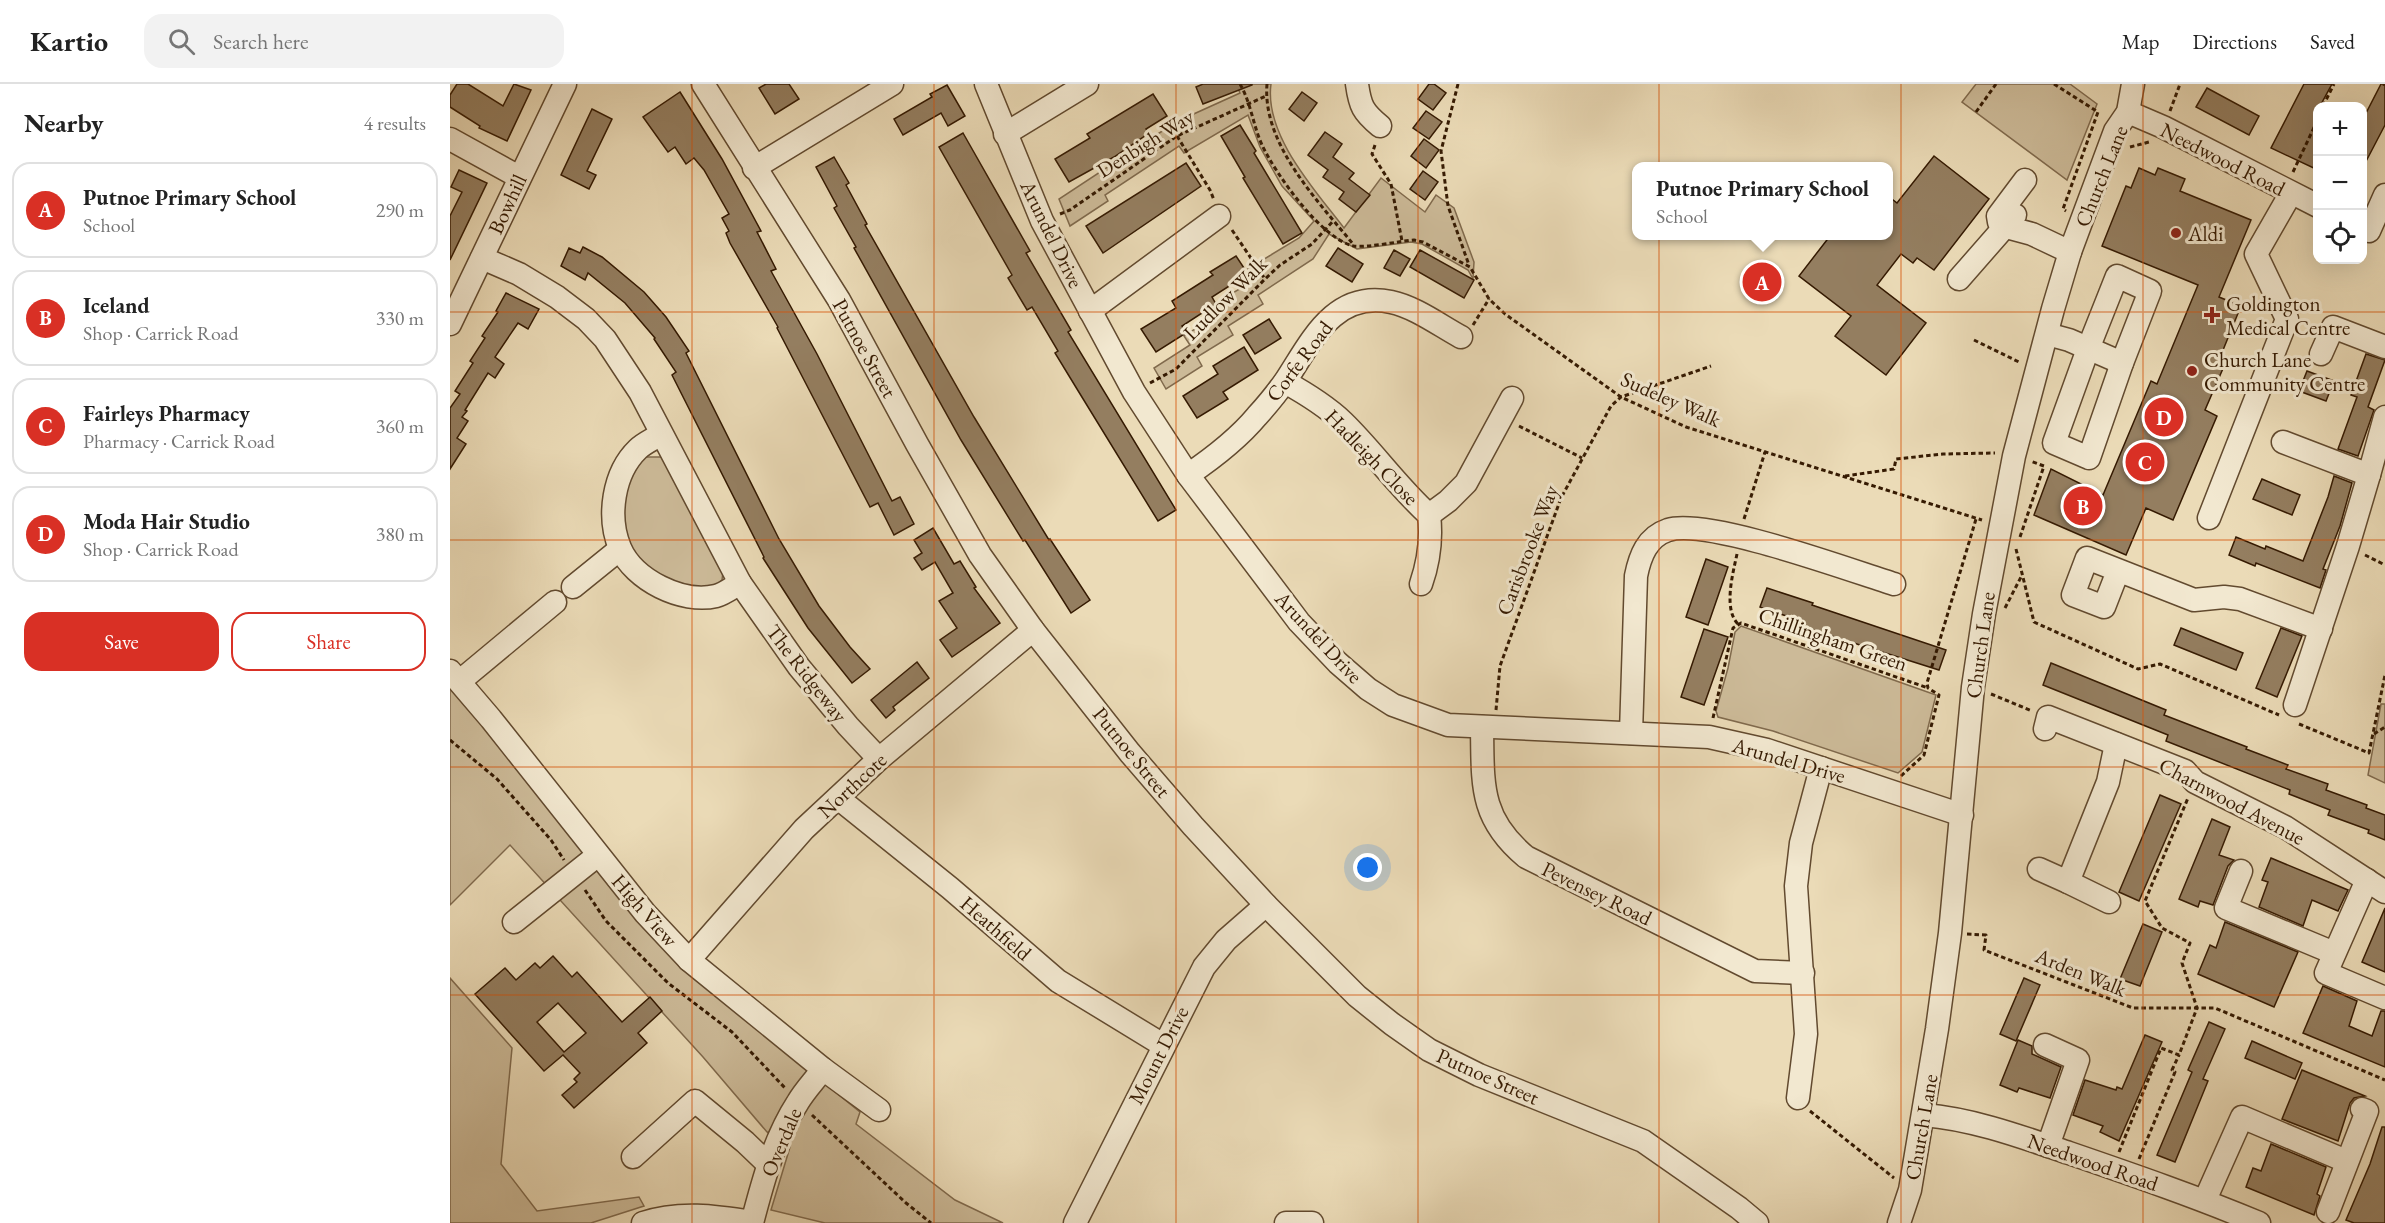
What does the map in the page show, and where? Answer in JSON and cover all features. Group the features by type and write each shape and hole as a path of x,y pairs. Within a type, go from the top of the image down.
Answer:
{"street":[{"name":"Bowhill","path":"450,324 565,84"},
{"name":"Putnoe Street","path":"703,84 839,300 980,555 1033,630 1144,769 1266,905 1357,996 1429,1050 1479,1075 1643,1141 1735,1215 1757,1223"},
{"path":"754,168 892,84"},
{"name":"Arundel Drive","path":"986,84 1042,221 1134,392 1188,475 1299,622 1338,663 1368,689 1393,705 1448,725 1709,737 1767,750 1962,815"},
{"path":"1005,134 1087,84"},
{"path":"1357,84 1359,103 1368,116 1380,126"},
{"name":"Church Lane","path":"1899,1223 1910,1190 1924,1115 1950,933 1973,687 2000,524 2014,456 2070,252 2115,131 2128,112 2133,84"},
{"name":"Needwood Road","path":"2128,112 2159,134 2313,204"},
{"path":"450,139 519,177"},
{"path":"1959,279 2006,227 2032,183"},
{"path":"2209,518 2288,319 2256,254 2288,192"},
{"path":"2372,233 2385,195"},
{"path":"1090,311 1219,216"},
{"path":"2006,227 2032,234 2070,252"},
{"name":"The Ridgeway","path":"482,258 519,274 557,297 586,319 619,358 640,392 740,583 799,667 879,759"},
{"path":"2117,276 2150,291 2089,458 2054,443 2088,349 2117,276"},
{"name":"Corfe Road","path":"1188,475 1222,452 1256,418 1285,382 1310,341 1328,319 1344,308 1368,301 1391,302 1416,312 1461,337"},
{"path":"2321,354 2333,327 2385,347"},
{"path":"2047,334 2122,363"},
{"name":"Hadleigh Close","path":"1285,382 1314,398 1341,420 1428,515 1430,545 1428,563 1420,584"},
{"name":"Hadleigh Close","path":"1428,515 1448,501 1466,483 1506,408"},
{"path":"2288,714 2321,629 2385,417"},
{"path":"661,434 637,450 620,476 613,501 620,549 639,574 662,589 686,597 716,596 740,583"},
{"path":"2283,442 2369,475"},
{"path":"1631,733 1636,576 1640,555 1651,540 1668,531 1686,528 1764,543 1894,584"},
{"path":"573,587 620,549"},
{"path":"2118,571 2194,600 2224,597 2240,599 2321,629"},
{"path":"455,676 555,602"},
{"name":"Northcote","path":"689,960 804,829 879,759 1033,630"},
{"name":"High View","path":"455,676 645,913 689,960 823,1069 879,1110"},
{"name":"Charnwood Avenue","path":"2047,723 2116,744 2185,771 2195,782 2285,827 2376,886"},
{"name":"Pevensey Road","path":"1488,727 1483,775 1492,820 1506,841 1526,857 1755,971 1803,974"},
{"path":"2068,882 2108,782 2116,744"},
{"path":"1798,1098 1806,1034 1796,886 1800,843 1821,768"},
{"name":"Heathfield","path":"838,798 950,888 1058,981 1163,1045"},
{"path":"514,922 598,855"},
{"path":"2039,869 2109,903"},
{"path":"2241,871 2226,908 2334,953"},
{"path":"2376,886 2334,953 2326,973 2385,998"},
{"name":"Mount Drive","path":"1075,1223 1204,967 1226,940 1266,905"},
{"path":"2045,1045 2078,1060 2048,1146"},
{"name":"Overdale","path":"752,1222 768,1164 798,1101 823,1069"},
{"path":"633,1157 695,1101 768,1164"},
{"path":"2328,1212 2367,1111 2362,1109"},
{"name":"Needwood Road","path":"1924,1115 1953,1117 2048,1146 2205,1200 2259,1223"},
{"path":"2205,1200 2242,1117 2346,1161"},
{"path":"643,1223 673,1217 712,1215 752,1222"},
{"path":"1286,1223 1312,1223"}],"path":[{"path":"1240,84 1249,103 1261,143 1276,172 1301,204 1325,229 1355,246 1414,240 1423,242 1470,267"},
{"path":"1267,84 1266,96 1275,134 1288,160 1355,246"},
{"name":"Sudeley Walk","path":"1458,84 1442,151 1448,206 1470,267 1489,299 1505,314 1621,397 1686,427 1843,476 1894,469 1896,459 1991,452 2014,456"},
{"path":"1976,112 1996,84"},
{"path":"2054,84 2098,112 2063,209 2083,218"},
{"path":"2127,148 2159,134 2180,84"},
{"path":"2325,102 2334,84"},
{"name":"Denbigh Way","path":"1042,221 1070,210 1177,136 1266,96"},
{"path":"1380,126 1372,154 1391,184 1402,241"},
{"path":"2288,192 2313,131"},
{"path":"1177,136 1210,190 1219,216 1236,235 1265,279"},
{"name":"Ludlow Walk","path":"1134,392 1176,369 1265,279 1280,265 1312,244 1334,220"},
{"path":"1461,337 1473,325 1489,299"},
{"path":"1974,340 2038,372"},
{"path":"1621,397 1711,366"},
{"name":"Carisbrooke Way","path":"1488,727 1500,666 1561,498 1611,406 1621,397"},
{"path":"1506,408 1582,458"},
{"path":"1738,624 1732,614 1731,592 1739,538 1765,452"},
{"path":"1892,454 1896,459"},
{"path":"2044,466 2016,549 2034,622 2138,669 2160,664 2288,714 2369,753 2383,701 2385,675"},
{"path":"1843,476 1976,519 2000,524"},
{"path":"1887,790 1924,755 1939,695 1928,688 1927,683 1976,519"},
{"name":"Chillingham Green","path":"1709,737 1733,628 1738,624 1746,624 1928,688"},
{"path":"1973,687 2047,723"},
{"path":"2374,734 2385,727"},
{"path":"450,741 497,779 551,840 606,921 668,983 732,1032 798,1101 906,1203 931,1223"},
{"path":"2123,1171 2175,1072 2172,1070 2197,1008 2182,963 2190,943 2162,928 2145,901 2195,782"},
{"name":"Arden Walk","path":"1950,933 1986,935 1984,950 2133,1008 2215,1008 2385,1080"},
{"path":"2123,1171 2161,1048 2179,1055"},
{"path":"1798,1098 1815,1117 1910,1190"}],"shaded area":[{"path":"1236,84 1271,84 1271,103 1275,123 1283,142 1306,179 1344,228 1381,178 1425,212 1436,195 1454,208 1474,262 1473,279 1468,270 1422,244 1411,242 1357,249 1329,234 1313,259 1258,295 1263,304 1228,326 1233,335 1197,357 1202,366 1166,389 1154,368 1190,345 1184,336 1219,314 1214,304 1248,284 1241,273 1299,238 1314,221 1282,186 1260,147 1248,115 1184,153 1179,146 1105,195 1108,201 1070,226 1059,199 1176,122 1240,93"},
{"path":"1976,84 2070,84 2097,104 2067,180 1962,102"},
{"path":"641,457 662,457 724,564 722,580 712,590 690,592 647,571 629,547 621,524 627,477"},
{"path":"1741,626 1936,695 1922,752 1898,773 1773,731 1718,717 1716,711 1735,632"},
{"path":"450,685 573,839 809,1071 860,1112 856,1124 955,1200 1003,1223 825,1223 771,1210 790,1147 767,1132 703,1057 510,845 450,905"},
{"path":"2381,704 2385,704 2385,783 2368,775"},
{"path":"450,978 512,1048 501,1164 537,1211 639,1197 644,1206 591,1223 450,1223"}],"building":[{"path":"457,84 468,84 503,106 514,84 531,90 507,141 479,128 480,126 450,107 450,95"},
{"path":"766,84 789,84 799,99 775,114 759,88"},
{"path":"1203,84 1252,85 1203,104 1196,87"},
{"path":"1429,84 1434,84 1446,93 1433,110 1418,99"},
{"path":"2304,84 2332,84 2322,102 2313,102 2313,168 2271,148"},
{"path":"2381,84 2385,84 2385,125 2367,159 2367,156 2367,111"},
{"path":"947,85 965,116 948,126 941,113 903,135 894,119 932,97 930,94"},
{"path":"2207,88 2259,116 2249,135 2196,107"},
{"path":"680,92 722,159 761,231 757,232 776,269 771,271 817,354 892,501 900,497 914,524 894,535 878,503 870,507 778,327 730,243 726,233 729,231 722,218 729,214 704,170 694,158 686,164 675,147 668,152 643,117"},
{"path":"1302,92 1317,103 1304,121 1289,109"},
{"path":"1153,94 1167,116 1146,129 1149,133 1114,157 1069,182 1055,159 1090,138 1087,134"},
{"path":"592,109 612,119 587,171 596,175 589,189 561,175"},
{"path":"1426,111 1442,122 1429,139 1413,128"},
{"path":"1240,125 1302,233 1283,244 1243,178 1245,177 1221,136"},
{"path":"1325,132 1342,144 1333,157 1354,173 1349,179 1370,195 1356,212 1339,199 1344,192 1323,177 1328,170 1308,155"},
{"path":"963,133 1030,251 1026,253 1071,330 1068,332 1176,510 1158,521 1055,353 1058,351 1032,307 1027,310 1008,278 1012,275 939,147"},
{"path":"1424,139 1439,150 1426,168 1411,156"},
{"path":"1934,156 1989,199 1934,270 1917,258 1913,263 1901,254 1877,285 1926,323 1886,375 1835,336 1851,316 1799,276 1827,240 1893,240 1893,200 1897,203"},
{"path":"834,157 849,183 846,185 867,224 865,225 974,417 1049,540 1090,600 1071,613 1025,540 1023,541 961,440 854,248 856,247 834,208 837,206 816,167"},
{"path":"1186,163 1201,186 1103,253 1086,226"},
{"path":"2139,168 2155,175 2158,168 2185,179 2180,191 2251,220 2219,297 2241,306 2221,355 2228,357 2205,410 2217,416 2173,520 2146,508 2126,555 2034,515 2051,469 2103,495 2151,381 2157,384 2198,285 2102,246 2126,186 2131,188"},
{"path":"459,170 487,183 450,260 450,216 462,192 451,187"},
{"path":"1423,171 1438,182 1425,200 1410,189"},
{"path":"583,247 602,257 644,292 666,317 689,351 686,353 779,539 819,606 870,669 852,683 808,628 763,558 672,375 676,372 655,338 625,303 588,273 585,280 561,266 569,248 580,253"},
{"path":"1338,248 1363,264 1352,282 1326,266"},
{"path":"1394,250 1410,259 1400,276 1384,268"},
{"path":"1420,250 1474,280 1464,298 1410,267"},
{"path":"1236,256 1248,274 1212,297 1216,304 1182,326 1186,333 1156,352 1141,329 1176,308 1172,301 1213,275 1210,272"},
{"path":"506,293 539,309 528,329 518,323 495,357 504,364 495,378 488,373 465,410 467,411 462,417 468,421 457,438 466,444 450,469 450,408 460,394 455,391 473,363 470,361 485,338 482,336 498,312 496,311"},
{"path":"1269,319 1281,338 1255,354 1243,335"},
{"path":"1244,347 1258,370 1223,392 1228,399 1197,418 1183,396 1218,374 1213,366"},
{"path":"2366,354 2385,360 2368,407 2374,410 2358,456 2338,449 2357,397 2351,395"},
{"path":"2307,371 2334,381 2326,401 2299,391"},
{"path":"2334,476 2352,483 2340,526 2323,569 2326,570 2320,588 2229,555 2236,537 2303,561"},
{"path":"2262,479 2300,495 2292,515 2253,499"},
{"path":"933,528 954,564 960,561 976,587 974,588 1000,623 952,657 940,640 957,628 939,601 953,593 935,562 922,570 914,558 922,553 914,540"},
{"path":"1706,559 1728,567 1708,625 1686,617"},
{"path":"1767,588 1946,650 1939,670 1803,627 1804,622 1760,607"},
{"path":"2181,628 2243,653 2236,670 2174,645"},
{"path":"2281,628 2302,636 2277,697 2256,688"},
{"path":"1704,629 1728,637 1704,705 1681,697"},
{"path":"917,662 929,678 893,707 895,710 886,718 871,700"},
{"path":"2051,663 2166,710 2164,715 2288,765 2286,769 2328,784 2326,790 2367,805 2366,808 2385,815 2385,840 2368,833 2369,830 2328,815 2330,810 2289,794 2290,790 2166,741 2168,735 2043,685"},
{"path":"2160,795 2181,804 2139,901 2119,892"},
{"path":"2212,819 2230,827 2219,855 2234,860 2228,866 2213,905 2200,901 2198,907 2179,899"},
{"path":"2271,858 2348,890 2338,911 2312,900 2303,926 2259,907 2268,882 2262,880"},
{"path":"2385,908 2385,972 2362,962"},
{"path":"2225,922 2298,952 2274,1007 2198,974 2210,945 2216,948"},
{"path":"2143,924 2162,932 2140,986 2120,979"},
{"path":"553,956 572,977 577,972 622,1022 650,997 662,1011 638,1033 647,1043 574,1108 562,1095 577,1082 574,1079 580,1073 563,1055 544,1071 475,994 505,968 516,980 535,963 540,968","holes":["558,1003 586,1033 564,1052 537,1022"]},
{"path":"2024,978 2040,985 2016,1041 2000,1034"},
{"path":"2323,986 2357,1001 2349,1026 2372,1036 2381,1011 2385,1011 2385,1067 2303,1033"},
{"path":"2209,1022 2225,1029 2203,1079 2208,1081 2175,1162 2157,1155 2192,1072 2188,1070"},
{"path":"2145,1035 2162,1042 2119,1141 2100,1132 2103,1126 2073,1115 2085,1080 2116,1090 2117,1087 2122,1089"},
{"path":"2018,1040 2032,1046 2032,1054 2061,1067 2050,1098 2019,1088 2017,1092 2000,1085"},
{"path":"2252,1041 2302,1063 2295,1079 2245,1058"},
{"path":"2302,1070 2365,1096 2354,1098 2350,1103 2338,1141 2282,1119"},
{"path":"2382,1127 2385,1127 2385,1223 2354,1223 2346,1220 2370,1164"},
{"path":"2271,1144 2326,1167 2317,1194 2320,1196 2314,1215 2246,1187 2253,1168 2261,1171"}],"place":[{"name":"Aldi","path":"2176,233"},
{"name":"Putnoe Primary School","path":"1762,282"},
{"name":"Goldington Medical Centre","path":"2212,315"},
{"name":"Church Lane Community Centre","path":"2192,371"},
{"name":"Moda Hair Studio","path":"2164,417"},
{"name":"Fairleys Pharmacy","path":"2145,462"},
{"name":"Iceland","path":"2083,506"}]}
